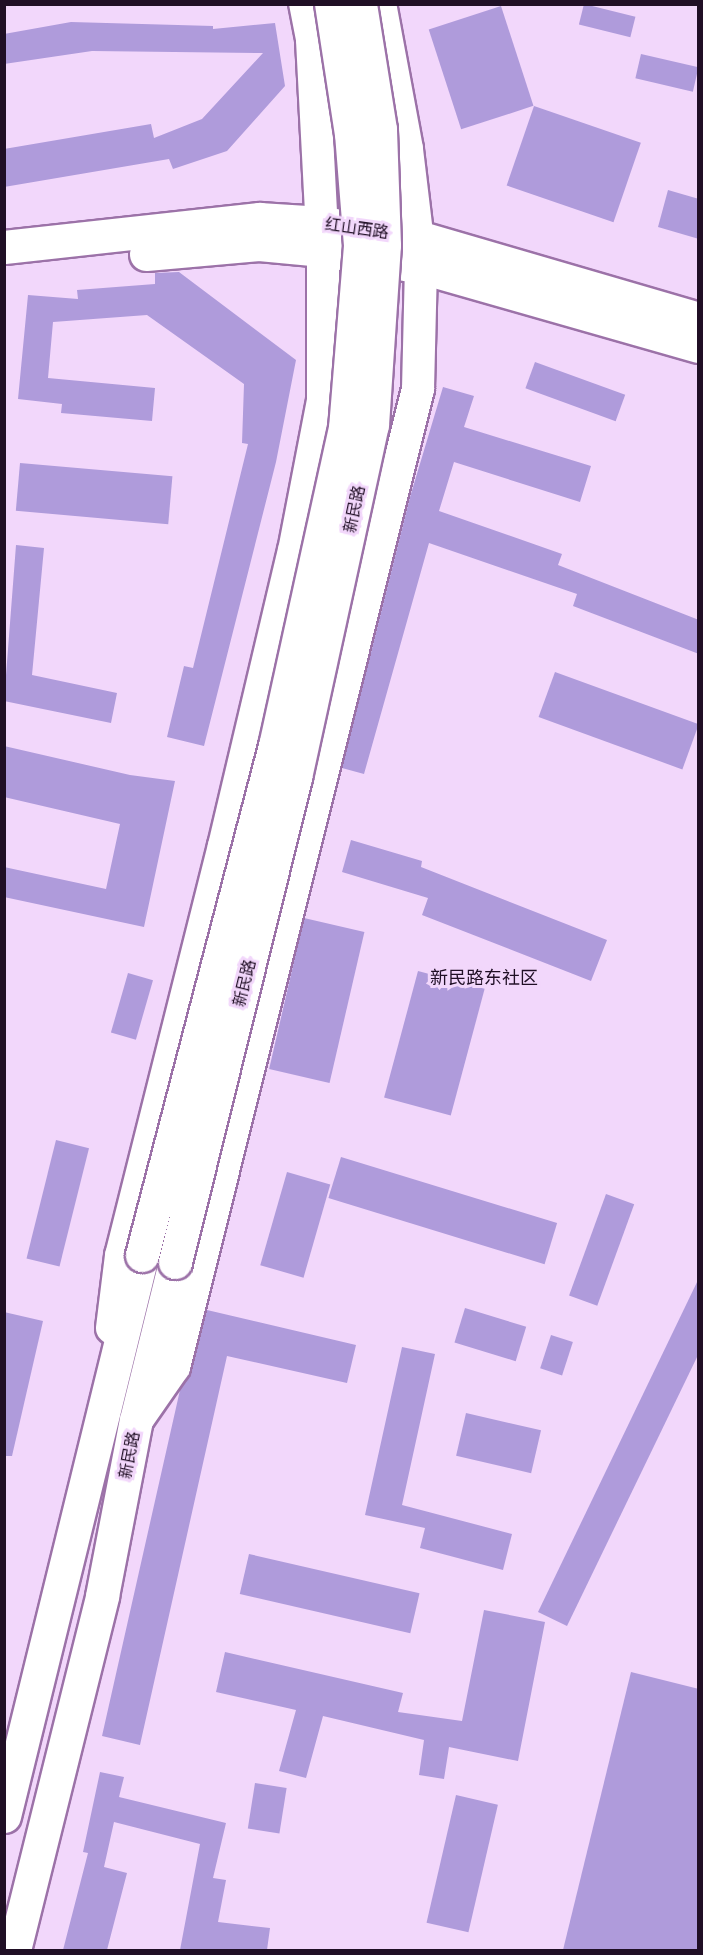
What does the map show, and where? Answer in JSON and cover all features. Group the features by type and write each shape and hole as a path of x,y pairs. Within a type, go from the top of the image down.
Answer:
{"main road":[{"name":"新民路","path":"4,1816 104,1403 275,746 345,428 360,244 351,134 331,4"},
{"name":"新民路","path":"14,1950 102,1596 136,1420 295,777 372,425 384,233 380,129 360,4"},
{"name":"红山西路","path":"4,247 259,219 322,236 419,252 699,319"},
{"name":"红山西路","path":"4,266 259,244 322,236"},
{"name":"红山西路","path":"419,252 699,346"}],"street":[{"path":"104,1403 121,1256 227,835 294,551 323,401 322,236 312,39 305,4"},
{"path":"136,1420 174,1367 416,400 419,252 406,149 380,4"}],"building":[{"path":"584,4 635,17 630,37 579,24"},
{"path":"501,6 533,106 461,129 429,29"},
{"path":"71,22 213,26 213,29 275,23 285,86 227,151 173,169 169,159 4,187 4,149 151,124 154,138 202,119 263,53 92,51 4,64 4,34"},
{"path":"641,54 698,67 693,92 635,78"},
{"path":"534,106 641,143 613,222 507,185"},
{"path":"668,190 699,199 699,239 658,227"},
{"path":"179,272 296,360 276,462 204,746 167,737 184,666 193,668 248,444 242,443 244,384 147,315 53,322 48,378 155,388 152,421 61,413 62,404 18,399 28,295 78,299 77,290 155,284 155,273"},
{"path":"535,362 625,395 616,421 525,388"},
{"path":"443,387 474,396 464,427 591,466 580,502 454,462 439,511 562,554 558,565 699,620 699,654 573,606 577,594 429,543 364,774 342,768 410,497"},
{"path":"20,463 172,476 168,524 16,511"},
{"path":"16,545 44,548 32,675 117,693 111,723 4,701"},
{"path":"555,672 698,724 682,769 539,717"},
{"path":"4,746 130,775 175,781 144,927 4,897 4,867 106,889 120,824 4,797"},
{"path":"351,840 422,861 421,867 607,940 591,981 422,915 428,898 342,872"},
{"path":"304,918 364,932 330,1083 269,1069"},
{"path":"418,971 485,989 451,1115 384,1098"},
{"path":"128,973 153,980 136,1040 111,1033"},
{"path":"56,1140 89,1148 59,1267 26,1258"},
{"path":"341,1157 557,1223 545,1264 328,1198"},
{"path":"287,1172 330,1184 304,1278 260,1265"},
{"path":"606,1194 634,1204 597,1306 569,1295"},
{"path":"699,1278 699,1353 567,1626 538,1612"},
{"path":"465,1308 526,1327 516,1361 454,1342"},
{"path":"207,1310 356,1345 347,1383 227,1356 140,1745 102,1736 180,1390 191,1371"},
{"path":"4,1312 43,1321 12,1456 4,1456"},
{"path":"551,1335 573,1342 562,1375 540,1368"},
{"path":"402,1347 435,1354 402,1505 512,1534 503,1570 420,1548 425,1528 365,1515"},
{"path":"466,1413 541,1430 531,1473 456,1456"},
{"path":"249,1554 420,1593 410,1633 240,1594"},
{"path":"484,1610 545,1622 518,1761 449,1747 444,1779 419,1775 424,1740 323,1716 306,1778 279,1771 296,1710 216,1692 225,1652 403,1693 398,1712 462,1721"},
{"path":"631,1672 699,1689 699,1950 563,1950"},
{"path":"100,1772 124,1777 119,1797 226,1823 213,1878 226,1880 218,1922 270,1928 267,1950 180,1950 200,1844 114,1822 104,1867 127,1873 107,1950 63,1950 88,1853 83,1852"},
{"path":"255,1783 287,1788 279,1833 248,1828"},
{"path":"456,1795 498,1805 468,1932 427,1923"}],"district":[{"name":"新民路东社区","path":"484,978"}]}
